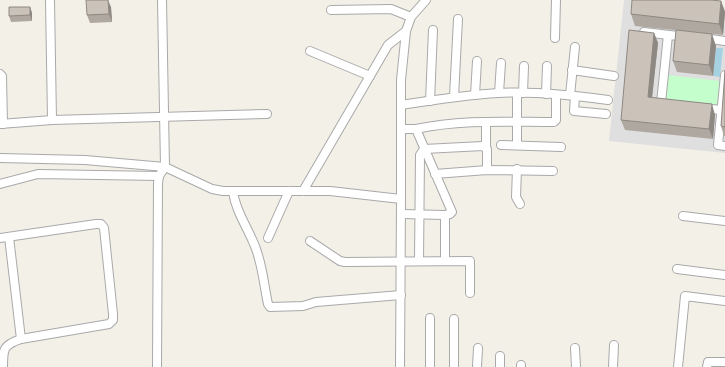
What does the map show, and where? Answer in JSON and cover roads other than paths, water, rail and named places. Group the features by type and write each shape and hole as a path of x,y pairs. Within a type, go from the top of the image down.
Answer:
{"street":[{"path":"50,0 52,120"},
{"path":"157,367 159,176 165,166 162,0"},
{"path":"400,367 402,214 401,80 406,31 411,17 426,0"},
{"path":"555,38 556,0"},
{"path":"331,10 391,9 411,17"},
{"path":"454,97 458,19"},
{"path":"430,101 433,30"},
{"path":"303,191 388,45 406,31"},
{"path":"639,32 725,40"},
{"path":"668,35 661,103 676,105"},
{"path":"575,47 572,70 572,95 574,111 606,114"},
{"path":"310,51 370,76"},
{"path":"475,95 477,61"},
{"path":"500,93 501,63"},
{"path":"517,145 517,122 524,66"},
{"path":"546,94 547,66"},
{"path":"572,70 614,76"},
{"path":"0,74 2,76 2,124 52,120 267,114"},
{"path":"725,75 718,145 725,146"},
{"path":"401,105 454,97 500,93 572,95 608,100"},
{"path":"401,129 416,129 434,125 486,122 556,121 556,95"},
{"path":"691,106 721,110"},
{"path":"486,122 487,170"},
{"path":"402,214 445,215 452,212 416,129"},
{"path":"501,145 561,147"},
{"path":"424,149 486,147"},
{"path":"419,260 420,155 424,149"},
{"path":"0,158 86,160 165,166 212,189 234,192 330,191 401,199"},
{"path":"435,174 517,169 553,171"},
{"path":"517,169 516,197 520,204"},
{"path":"0,184 38,174 159,176"},
{"path":"268,238 289,191"},
{"path":"234,192 236,207 257,251 263,273 268,304 270,307 303,306 316,302 401,295"},
{"path":"445,215 445,261"},
{"path":"683,216 725,221"},
{"path":"3,367 3,353 5,346 21,339 109,324 113,320 114,314 104,228 101,224 4,238 21,339"},
{"path":"310,241 340,261 419,260 470,262 470,293"},
{"path":"677,269 725,275"},
{"path":"678,367 685,296 725,301"},
{"path":"430,318 430,367"},
{"path":"454,319 454,367"},
{"path":"613,367 614,345"},
{"path":"477,367 478,348"},
{"path":"575,348 576,367"},
{"path":"500,356 500,367"},
{"path":"707,367 708,362 725,362"}],"water":[{"path":"716,48 723,48 720,77 713,76"}]}
